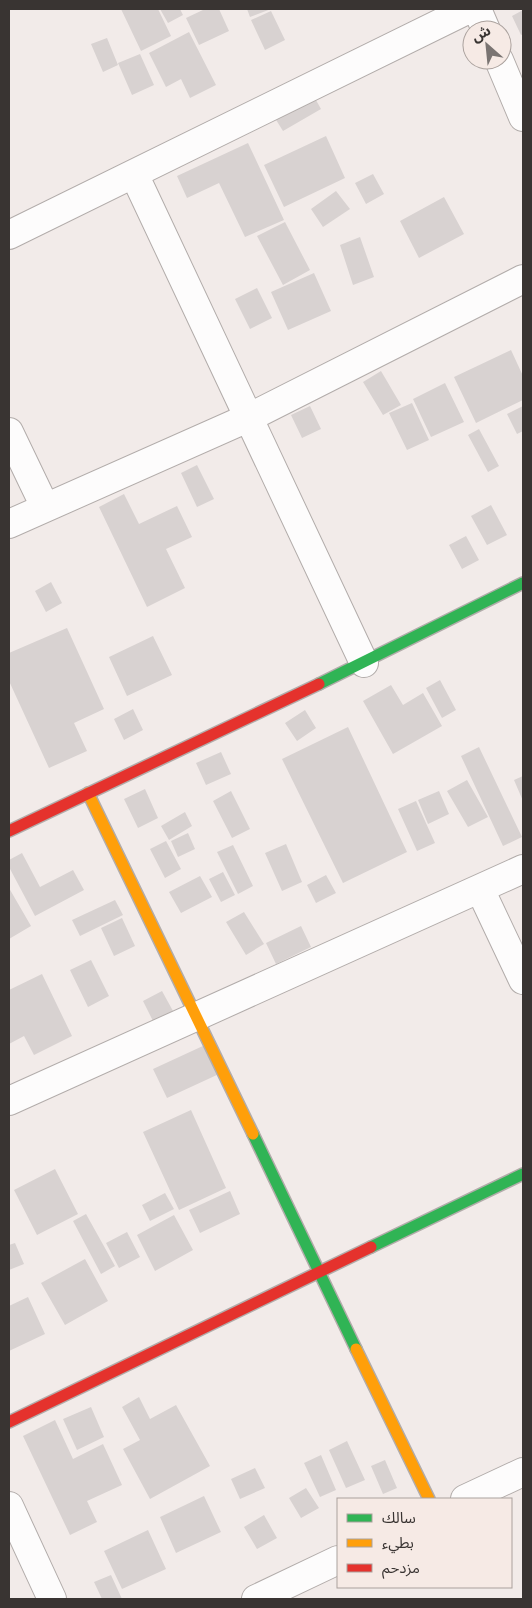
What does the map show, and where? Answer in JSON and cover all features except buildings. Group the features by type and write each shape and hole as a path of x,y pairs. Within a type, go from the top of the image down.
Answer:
{"street":[{"path":"9,235 469,9"},
{"path":"503,70 523,117"},
{"path":"134,174 250,417 364,663"},
{"path":"9,524 250,417 523,279"},
{"path":"9,432 46,507"},
{"path":"9,831 364,663 523,583"},
{"path":"88,793 429,1498"},
{"path":"9,1101 523,869"},
{"path":"480,889 523,980"},
{"path":"9,1422 523,1174"},
{"path":"467,1498 523,1472"},
{"path":"9,1506 52,1599"},
{"path":"256,1599 337,1560"}],"traffic: fast":[{"path":"319,684 523,583"},
{"path":"253,1134 356,1349"},
{"path":"371,1247 523,1174"}],"traffic: slow":[{"path":"88,793 253,1134"},
{"path":"356,1349 429,1498"}],"traffic: jam":[{"path":"9,831 319,684"},
{"path":"9,1422 371,1247"}]}
